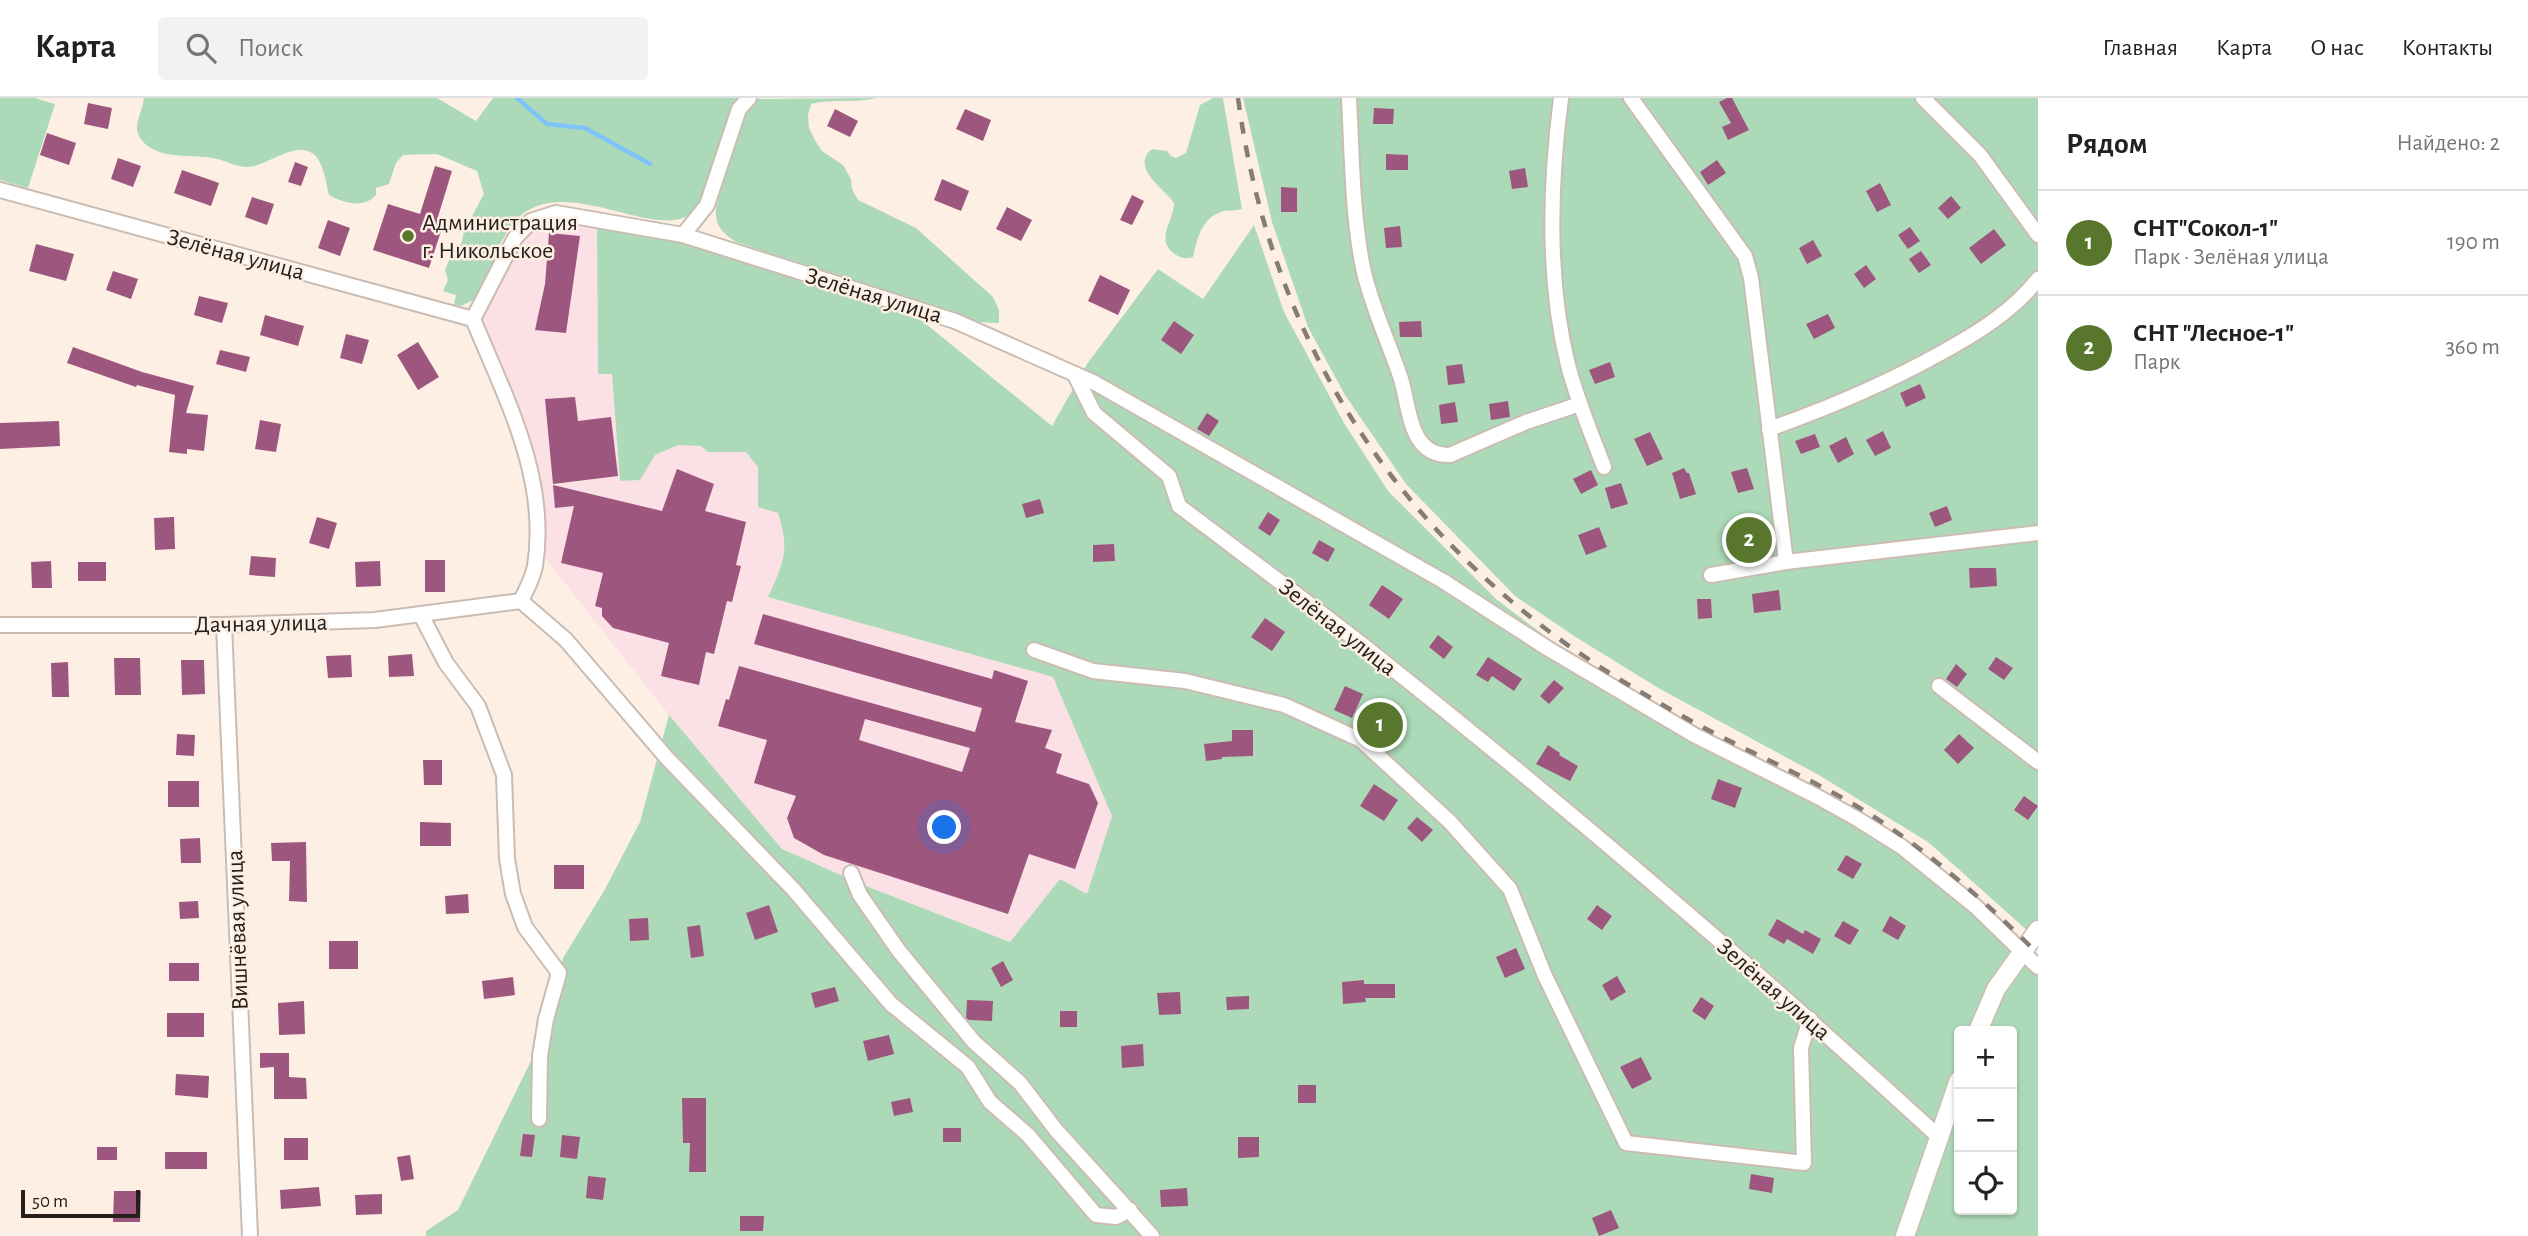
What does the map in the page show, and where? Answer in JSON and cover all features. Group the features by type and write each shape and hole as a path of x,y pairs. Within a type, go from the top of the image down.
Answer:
{"street":[{"path":"683,235 707,205 739,109 749,98"},
{"path":"1349,98 1354,197 1363,269 1401,380 1416,435 1425,449 1437,455 1450,455 1526,422 1580,404"},
{"path":"1560,98 1552,250 1559,317 1568,365 1604,467"},
{"path":"1631,98 1745,256 1751,278 1786,562"},
{"path":"1923,98 1980,155 2038,235"},
{"name":"Зелёная улица","path":"0,190 472,319 515,238 530,221 556,213 683,235 955,321 1075,375 1094,413 1169,476 1179,506 1383,661 1558,805 1811,1019 1939,1138"},
{"path":"1769,429 1823,410 1895,379 1979,332 2024,297 2038,279"},
{"path":"472,319 529,458 538,531 535,569 521,601 566,640 666,757 793,889 891,1004 968,1067 990,1102 1028,1135 1096,1215 1116,1217 1130,1210"},
{"path":"1075,375 1107,390 1443,581 1547,648 1694,735 1859,820 1902,847 1975,906 2038,967"},
{"path":"1711,575 1786,562 2038,533"},
{"name":"Дачная улица","path":"0,625 224,625 375,620 521,601"},
{"path":"421,615 446,663 478,706 487,729 504,775 507,859 513,894 525,927 559,973 546,1019 540,1056 539,1119"},
{"name":"Вишнёвая улица","path":"224,625 250,1236"},
{"path":"1034,650 1093,671 1185,681 1284,705 1361,740 1450,822 1510,889 1545,976 1626,1143 1804,1163 1801,1048 1811,1019"},
{"path":"1939,686 2038,762"},
{"path":"851,873 871,912 923,982 974,1042 1020,1083 1056,1130 1152,1236"},
{"path":"1980,1026 1996,989 2038,930"},
{"path":"1905,1236 1956,1089"}],"shaded area":[{"path":"561,220 597,226 598,374 612,374 620,481 640,480 655,455 678,445 701,446 708,452 746,452 758,467 758,507 778,513 786,538 782,566 769,597 1053,677 1112,815 1087,894 1060,879 1011,942 866,886 782,849 669,715 542,554 542,492 535,455 480,319 523,239 536,225"}],"green space":[{"path":"0,98 35,98 55,104 28,188 0,180"},
{"path":"144,98 437,98 476,121 493,98 742,98 731,111 701,200 692,213 676,220 656,220 582,204 558,202 535,207 509,228 478,298 461,306 454,305 456,295 443,291 448,280 445,270 462,242 464,231 484,194 477,171 437,154 403,155 396,163 389,184 376,188 376,195 366,202 347,202 329,195 318,159 303,150 289,152 248,167 212,158 171,155 152,149 144,143 137,130"},
{"path":"876,98 811,104 809,128 816,142 822,151 843,165 858,200 916,228 993,297 999,310 999,323 977,322 736,242 723,232 718,224 716,208 742,113 758,99"},
{"path":"1213,98 1223,98 1242,209 1224,211 1211,218 1199,235 1193,257 1184,258 1167,246 1166,234 1174,203 1151,178 1145,164 1146,156 1152,149 1167,151 1176,158 1186,153 1200,105"},
{"path":"1243,98 2038,98 2038,940 1928,842 1817,774 1660,689 1515,596 1406,484 1345,395 1308,327 1272,222"},
{"path":"1254,225 1284,312 1344,423 1388,491 1496,599 1570,655 1703,735 1861,815 2038,961 2038,1236 426,1236 426,1231 458,1210 549,1024 563,958 604,891 640,822 669,715 782,849 866,886 1010,942 1060,879 1087,894 1112,816 1053,677 768,597 781,565 784,537 778,513 758,507 758,467 746,452 708,452 701,446 678,445 655,455 640,480 620,481 612,374 598,374 597,226 675,240 921,320 1052,426 1087,364 1158,269 1203,299"}],"building":[{"path":"1732,98 1749,130 1728,140 1722,127 1731,123 1719,102"},
{"path":"88,103 112,108 108,129 84,124"},
{"path":"1374,108 1394,109 1393,124 1373,124"},
{"path":"835,109 858,121 850,137 827,126"},
{"path":"965,109 991,120 983,141 956,129"},
{"path":"47,133 76,143 69,165 40,155"},
{"path":"1386,154 1408,155 1408,170 1386,170"},
{"path":"118,158 141,166 133,187 111,179"},
{"path":"1717,160 1726,173 1708,185 1700,172"},
{"path":"295,162 308,167 301,186 288,182"},
{"name":"Администрация г. Никольское","path":"435,166 452,171 437,220 444,222 429,268 373,250 388,204 420,214"},
{"path":"1525,168 1528,187 1512,189 1509,171"},
{"path":"182,170 219,183 211,206 174,193"},
{"path":"942,179 969,191 961,211 934,200"},
{"path":"1880,183 1891,205 1877,212 1866,191"},
{"path":"1281,187 1297,188 1297,212 1281,212"},
{"path":"1132,195 1144,201 1132,225 1120,220"},
{"path":"1951,196 1961,208 1948,219 1938,208"},
{"path":"252,197 274,204 267,225 245,217"},
{"path":"1007,207 1032,220 1021,241 996,229"},
{"path":"328,220 350,228 340,256 318,248"},
{"path":"1400,226 1402,247 1386,248 1384,228"},
{"path":"1910,227 1920,241 1908,249 1898,235"},
{"path":"1994,229 2006,245 1981,264 1969,248"},
{"path":"549,233 580,236 566,333 535,330 545,284"},
{"path":"1813,240 1822,256 1807,264 1799,248"},
{"path":"36,244 74,254 66,281 29,271"},
{"path":"1921,251 1931,265 1919,273 1909,259"},
{"path":"1866,265 1876,279 1864,288 1854,274"},
{"path":"113,271 138,279 131,299 106,290"},
{"path":"1100,275 1130,290 1118,315 1088,301"},
{"path":"199,296 228,303 222,323 194,315"},
{"path":"1828,314 1835,328 1814,339 1806,324"},
{"path":"265,315 304,326 298,346 260,335"},
{"path":"1174,321 1194,335 1181,354 1161,340"},
{"path":"1421,321 1422,337 1400,337 1399,322"},
{"path":"346,334 369,340 362,364 340,358"},
{"path":"418,342 439,377 418,390 397,355"},
{"path":"73,347 142,372 194,386 186,413 208,415 204,451 187,449 187,454 169,452 175,395 137,385 136,387 67,363"},
{"path":"220,350 250,357 246,372 216,364"},
{"path":"1610,362 1615,377 1595,384 1589,370"},
{"path":"1462,364 1465,383 1448,385 1446,366"},
{"path":"1920,384 1926,398 1906,407 1900,393"},
{"path":"575,397 578,421 611,417 618,476 553,484 545,399"},
{"path":"1508,401 1510,417 1491,420 1489,404"},
{"path":"1455,402 1458,422 1441,424 1439,405"},
{"path":"1207,413 1219,421 1209,436 1197,429"},
{"path":"260,420 281,424 276,452 255,449"},
{"path":"59,421 60,446 0,449 0,423"},
{"path":"1883,431 1891,448 1875,456 1866,440"},
{"path":"1650,432 1663,459 1647,466 1634,439"},
{"path":"1815,434 1820,447 1801,454 1795,441"},
{"path":"1846,437 1854,454 1838,463 1829,446"},
{"path":"1684,468 1689,473 1696,494 1680,499 1672,473"},
{"path":"1747,468 1754,489 1738,493 1731,472"},
{"path":"677,469 714,484 705,511 746,522 736,565 741,566 732,602 727,601 714,654 706,652 699,685 661,676 669,643 613,628 602,616 602,608 595,606 603,573 561,563 574,506 555,508 553,485 662,511"},
{"path":"1591,470 1598,485 1581,494 1573,479"},
{"path":"1621,483 1628,504 1611,509 1605,488"},
{"path":"1040,499 1044,513 1026,518 1022,504"},
{"path":"1947,506 1952,520 1935,527 1929,513"},
{"path":"1268,512 1280,520 1270,536 1258,528"},
{"path":"174,517 175,549 155,550 154,518"},
{"path":"317,517 337,523 329,549 309,543"},
{"path":"1599,527 1607,547 1586,555 1578,535"},
{"path":"1319,540 1335,549 1328,562 1312,553"},
{"path":"1114,544 1115,561 1093,562 1093,545"},
{"path":"251,556 276,558 275,577 249,575"},
{"path":"425,560 445,560 445,592 425,592"},
{"path":"51,561 52,588 32,588 31,562"},
{"path":"380,561 381,586 356,587 355,562"},
{"path":"78,562 106,562 106,581 78,581"},
{"path":"1969,568 1996,568 1997,586 1970,588"},
{"path":"1382,585 1403,599 1389,619 1369,605"},
{"path":"1779,590 1781,610 1754,613 1752,594"},
{"path":"1697,599 1711,599 1712,618 1698,619"},
{"path":"763,614 992,679 994,670 1028,681 1015,722 1052,730 1045,748 1062,754 1056,773 1089,784 1098,803 1075,869 1029,854 1008,914 824,855 794,838 787,818 796,796 754,783 767,740 718,726 739,666 975,732 982,708 754,644","holes":["865,719 970,748 962,772 859,740"]},
{"path":"1265,618 1285,632 1272,651 1251,637"},
{"path":"1438,635 1453,647 1444,659 1429,647"},
{"path":"412,654 414,676 389,677 388,656"},
{"path":"351,655 352,677 328,678 326,656"},
{"path":"1488,657 1522,679 1514,691 1492,676 1488,682 1476,675"},
{"path":"1996,657 2013,668 2004,680 1988,669"},
{"path":"114,658 140,658 141,695 115,695"},
{"path":"181,660 204,660 205,694 182,695"},
{"path":"68,662 69,697 52,697 51,663"},
{"path":"1956,664 1967,674 1957,687 1946,679"},
{"path":"1554,680 1564,688 1549,704 1540,696"},
{"path":"1345,686 1363,694 1352,718 1334,710"},
{"path":"1232,730 1253,730 1253,756 1222,757 1206,761 1204,744 1232,741"},
{"path":"177,734 195,735 194,756 176,755"},
{"path":"1959,734 1974,748 1958,764 1944,750"},
{"path":"1548,745 1578,766 1570,781 1536,764"},
{"path":"423,760 442,760 442,785 424,785"},
{"path":"1718,779 1742,788 1735,808 1711,799"},
{"path":"168,781 199,781 199,807 168,807"},
{"path":"1374,784 1398,800 1384,821 1360,806"},
{"path":"2024,796 2038,806 2028,820 2014,810"},
{"path":"1417,817 1433,830 1422,842 1407,828"},
{"path":"420,822 451,823 451,846 420,846"},
{"path":"200,838 201,863 181,863 180,839"},
{"path":"306,842 307,902 289,901 290,861 272,861 271,843"},
{"path":"1846,855 1862,864 1853,879 1837,870"},
{"path":"554,865 584,865 584,889 554,889"},
{"path":"468,894 469,913 446,914 445,896"},
{"path":"198,901 199,918 180,919 179,902"},
{"path":"769,905 778,932 755,940 746,913"},
{"path":"1597,905 1612,916 1602,930 1587,919"},
{"path":"1890,916 1906,926 1898,940 1882,931"},
{"path":"648,918 649,940 630,941 629,919"},
{"path":"1777,919 1803,934 1805,930 1821,939 1813,954 1787,939 1784,944 1768,935"},
{"path":"1843,921 1859,930 1850,945 1834,936"},
{"path":"700,925 704,956 691,958 687,927"},
{"path":"329,941 358,941 358,969 329,969"},
{"path":"1516,948 1525,969 1505,978 1496,957"},
{"path":"1003,961 1013,980 1001,987 991,968"},
{"path":"169,963 199,963 199,981 169,981"},
{"path":"1617,976 1626,992 1611,1001 1602,985"},
{"path":"513,977 515,995 484,999 482,981"},
{"path":"1364,980 1364,984 1395,984 1395,998 1365,998 1366,1002 1343,1004 1342,982"},
{"path":"835,987 839,1001 815,1008 811,993"},
{"path":"1180,992 1181,1014 1159,1015 1157,993"},
{"path":"1249,996 1249,1009 1227,1010 1226,997"},
{"path":"1701,997 1714,1006 1705,1020 1692,1011"},
{"path":"967,1000 993,1001 992,1021 966,1018"},
{"path":"304,1001 305,1034 279,1035 278,1003"},
{"path":"1060,1011 1077,1011 1077,1027 1060,1027"},
{"path":"167,1013 204,1013 204,1037 167,1037"},
{"path":"889,1035 894,1054 868,1061 863,1041"},
{"path":"1143,1044 1144,1066 1122,1068 1121,1046"},
{"path":"260,1053 289,1053 289,1077 306,1078 307,1099 274,1099 274,1067 260,1068"},
{"path":"1641,1057 1652,1079 1632,1089 1620,1067"},
{"path":"176,1074 209,1076 208,1098 175,1095"},
{"path":"1298,1085 1316,1085 1316,1103 1298,1103"},
{"path":"682,1098 706,1098 706,1172 689,1172 690,1143 683,1143"},
{"path":"910,1098 913,1112 894,1116 891,1102"},
{"path":"943,1128 961,1128 961,1142 943,1142"},
{"path":"523,1134 535,1135 532,1157 520,1156"},
{"path":"562,1135 580,1137 577,1159 560,1157"},
{"path":"1238,1137 1259,1137 1259,1157 1238,1158"},
{"path":"284,1138 308,1138 308,1160 284,1160"},
{"path":"97,1147 117,1147 117,1160 97,1160"},
{"path":"165,1152 207,1152 207,1169 165,1169"},
{"path":"410,1155 414,1179 401,1181 397,1157"},
{"path":"1751,1174 1774,1178 1772,1193 1749,1189"},
{"path":"588,1176 606,1178 603,1200 586,1198"},
{"path":"319,1187 321,1206 281,1209 280,1190"},
{"path":"1187,1188 1188,1206 1161,1207 1160,1190"},
{"path":"114,1191 141,1191 140,1222 113,1222"},
{"path":"382,1194 382,1214 356,1215 355,1195"},
{"path":"1611,1210 1619,1228 1599,1236 1592,1218"},
{"path":"740,1216 764,1216 763,1231 740,1231"}],"waterway":[{"path":"517,98 547,124 585,128 650,164"}],"railway":[{"path":"1238,98 1256,191 1283,278 1319,361 1364,438 1418,509 1480,574 1551,633 1680,715 1868,813 1914,844 1957,879 2038,954"}],"place":[{"name":"Администрация г. Никольское","path":"408,236"},
{"name":"СНТ \"Лесное-1\"","path":"1749,540"},
{"name":"СНТ\"Сокол-1\"","path":"1380,725"}]}
